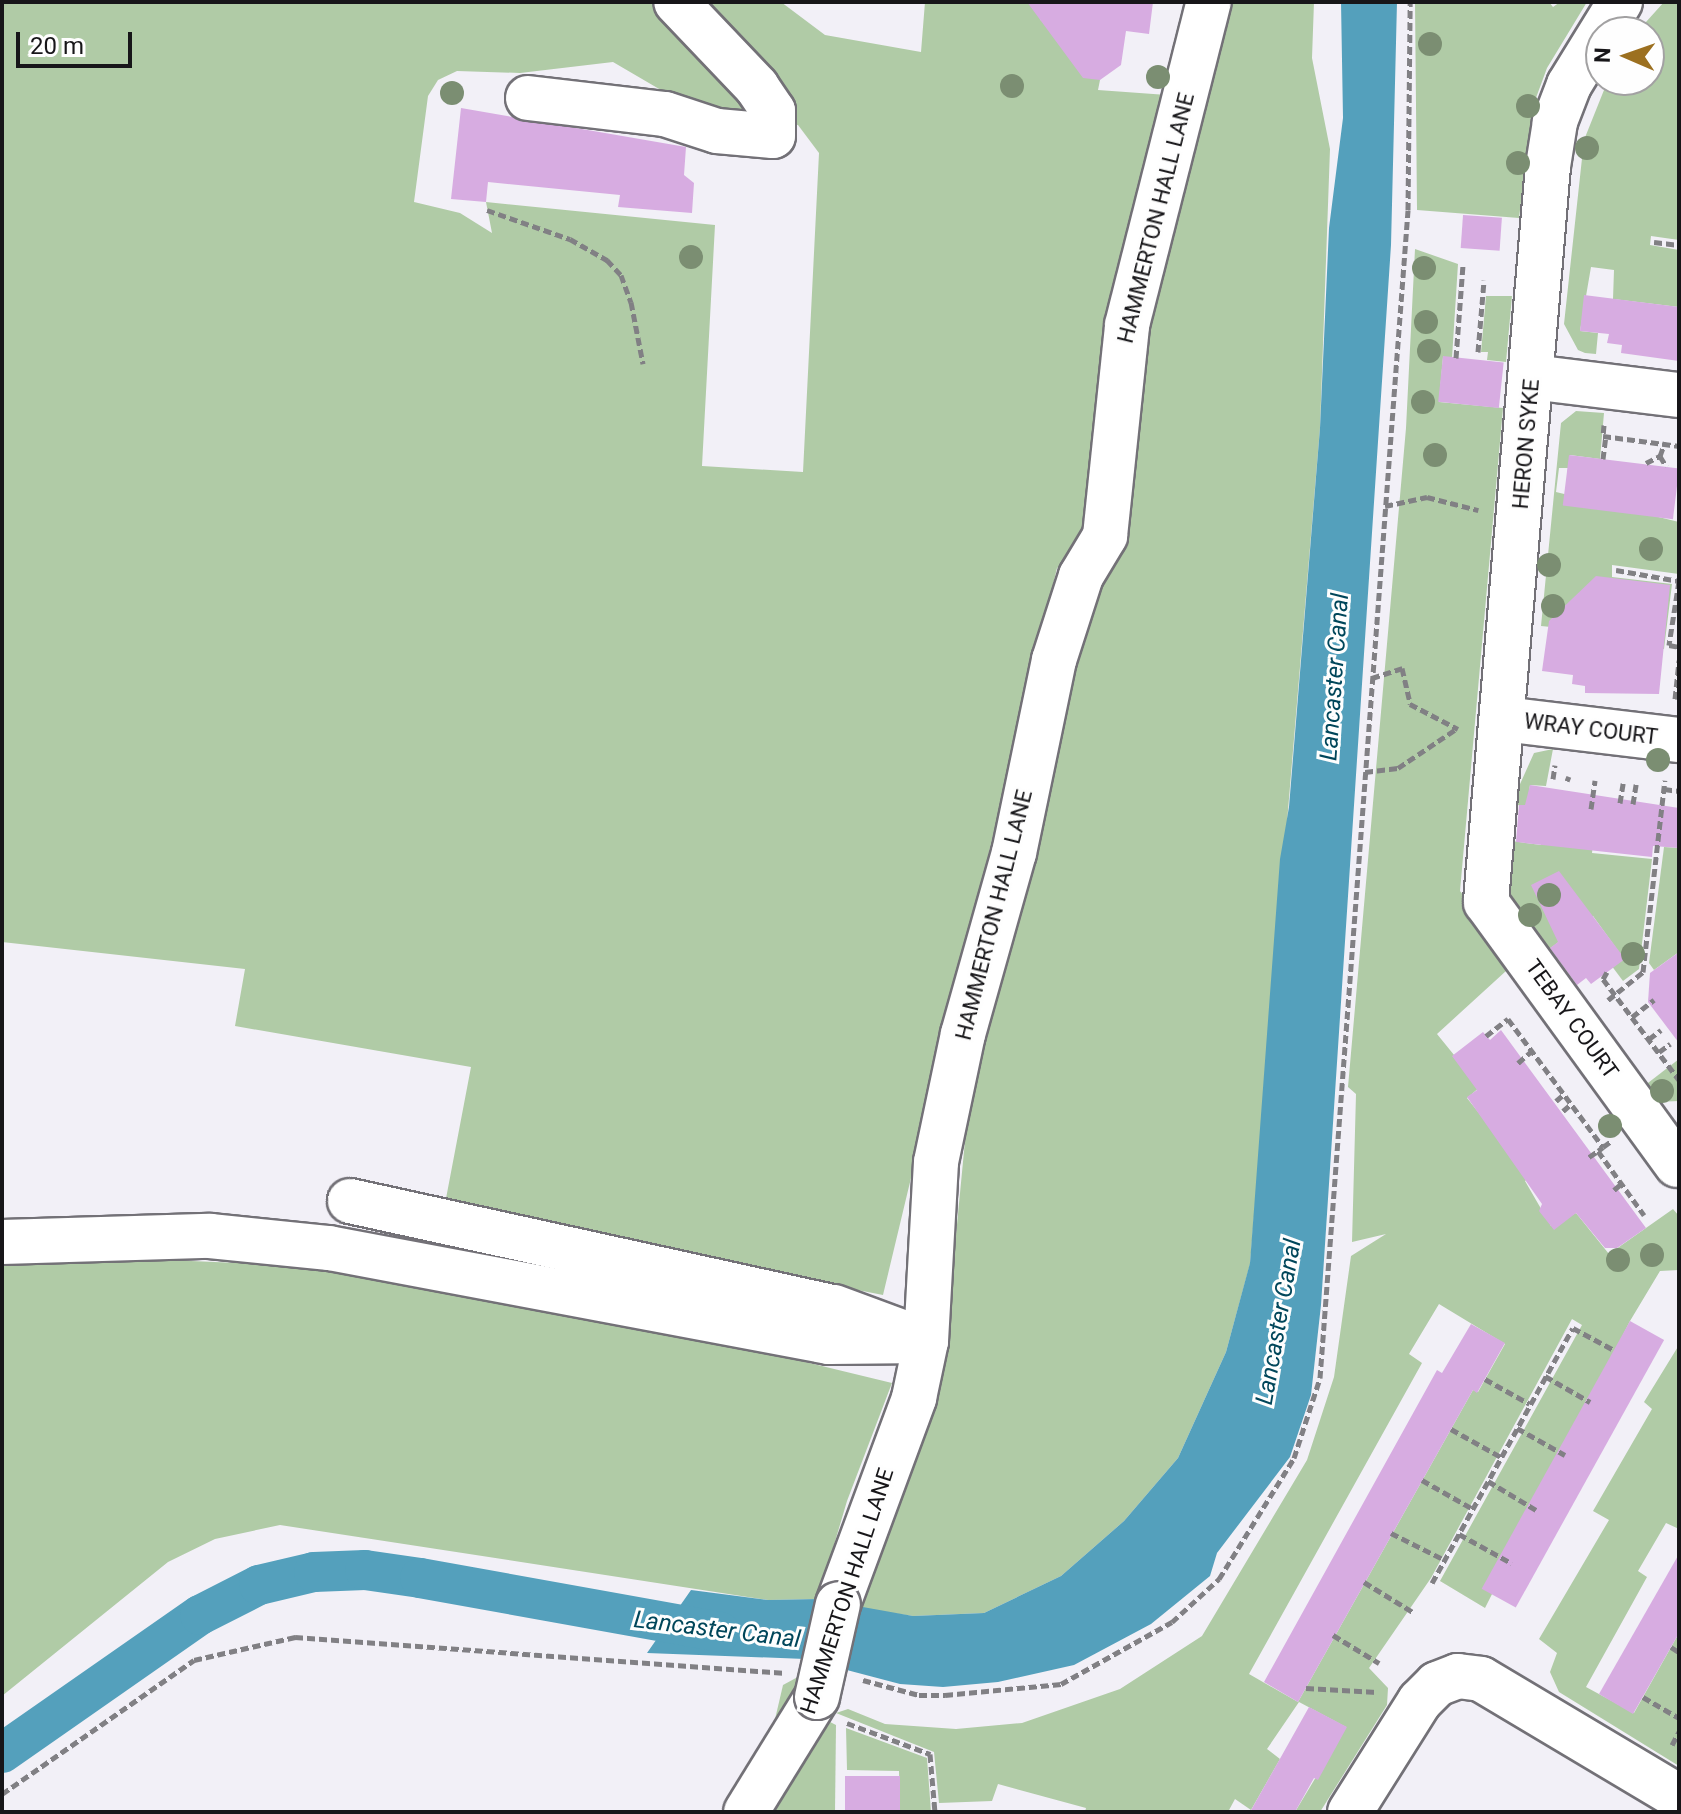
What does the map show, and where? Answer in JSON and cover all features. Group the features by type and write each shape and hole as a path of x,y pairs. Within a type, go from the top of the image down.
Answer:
{"street":[{"path":"528,98 665,114 717,131 773,136 773,111 757,87 676,2"},
{"name":"HAMMERTON HALL LANE","path":"746,1812 809,1693 838,1604 914,1398 926,1341 936,1162 948,1105 1014,853 1054,660 1081,576 1105,536 1127,325 1209,2"},
{"name":"HERON SYKE","path":"1486,902 1486,724 1532,377 1555,122 1569,85 1620,2"},
{"path":"1532,377 1679,395"},
{"name":"WRAY COURT","path":"1486,724 1673,738"},
{"name":"TEBAY COURT","path":"1486,902 1664,1135"},
{"path":"350,1201 834,1307 926,1341"},
{"path":"2,1242 210,1236 329,1248 829,1342 926,1341"},
{"path":"1350,1812 1420,1701 1437,1684 1458,1676 1481,1679 1679,1797"}],"path":[{"path":"858,1678 919,1695 997,1694 1061,1684 1172,1622 1219,1579 1294,1458 1320,1378 1408,210 1410,2"},
{"path":"487,210 559,234 607,260 631,302 643,364"},
{"path":"1654,242 1679,245"},
{"path":"1456,358 1463,264"},
{"path":"1478,352 1484,280"},
{"path":"1603,459 1605,435 1679,446"},
{"path":"1646,463 1660,456 1666,466"},
{"path":"1385,506 1427,497 1489,512"},
{"path":"1616,570 1679,581 1669,645 1679,647"},
{"path":"1597,1008 1643,972 1664,789 1673,738 1679,660"},
{"path":"1372,678 1402,668 1410,704 1456,729"},
{"path":"1365,772 1398,768 1456,729 1486,724"},
{"path":"1591,809 1595,780"},
{"path":"1620,803 1623,783"},
{"path":"1633,804 1636,784"},
{"path":"1664,789 1679,791"},
{"path":"1607,972 1600,981 1615,994 1679,1080"},
{"path":"1632,1017 1654,1000"},
{"path":"1486,1036 1508,1019 1571,1104 1644,1215"},
{"path":"1649,1039 1661,1030"},
{"path":"1659,1052 1670,1044"},
{"path":"1518,1063 1532,1051"},
{"path":"1556,1101 1564,1094"},
{"path":"1563,1111 1571,1104"},
{"path":"1589,1157 1600,1149 1664,1135"},
{"path":"1614,1190 1621,1184"},
{"path":"1432,1583 1573,1328 1614,1350"},
{"path":"1545,1376 1590,1402"},
{"path":"1485,1379 1530,1404"},
{"path":"1517,1428 1565,1455"},
{"path":"1451,1429 1501,1457"},
{"path":"1422,1480 1473,1509"},
{"path":"1488,1481 1536,1510"},
{"path":"1391,1533 1445,1560"},
{"path":"1459,1534 1511,1563"},
{"path":"1364,1582 1413,1612"},
{"path":"1333,1635 1379,1663"},
{"path":"2,1794 194,1660 295,1637 704,1670 809,1693 930,1754 935,1812"},
{"path":"1671,1647 1679,1652"},
{"path":"1306,1688 1389,1692"},
{"path":"1643,1697 1679,1718"}],"green space":[{"path":"2,2 781,2 825,35 921,52 925,2 1042,2 1040,20 1055,23 1100,80 1098,90 1167,95 1086,536 1077,559 1057,568 883,1295 444,1209 471,1067 235,1026 245,969 2,942","holes":["613,62 666,93 724,117 798,125 819,153 803,472 702,466 715,225 486,202 492,233 460,213 414,202 428,96 438,80 457,71 520,73"]},
{"path":"1225,2 1314,2 1312,58 1330,149 1320,428 1250,1264 1226,1352 1178,1458 1124,1521 1061,1576 984,1613 913,1616 856,1608 943,1371 969,1099 1003,977 1139,360"},
{"path":"1415,2 1549,2 1553,7 1560,2 1587,2 1547,68 1533,106 1519,218 1417,210"},
{"path":"1664,2 1679,2 1679,240 1651,236 1650,245 1679,250 1679,307 1613,299 1614,270 1591,267 1580,331 1598,333 1596,354 1585,353 1578,350 1564,324 1584,140 1602,96 1665,96 1665,16 1651,16"},
{"path":"1415,249 1458,264 1452,358 1443,357 1439,402 1503,408 1460,891 1509,955 1506,971 1437,1034 1480,1087 1467,1098 1482,1117 1541,1168 1525,1181 1551,1226 1576,1213 1609,1254 1673,1209 1679,1216 1679,1270 1660,1271 1630,1321 1485,1608 1440,1581 1582,1325 1572,1319 1431,1578 1369,1668 1388,1688 1387,1705 1320,1812 1295,1812 1346,1727 1299,1702 1267,1749 1280,1759 1251,1810 1235,1799 1228,1812 1085,1812 1086,1808 998,1784 992,1801 939,1803 934,1752 836,1713 848,1709 885,1724 956,1729 1022,1723 1120,1689 1202,1636 1307,1460 1334,1377 1351,1256 1386,1234 1352,1242 1356,1094 1348,1087 1406,428","holes":["1439,1304 1505,1344 1478,1392 1473,1390 1298,1702 1249,1674 1422,1363 1409,1354"]},
{"path":"1486,296 1512,296 1506,362 1487,360 1488,352 1481,352"},
{"path":"1576,411 1604,413 1600,459 1570,455 1568,468 1559,468 1556,492 1679,522 1679,574 1612,565 1612,577 1672,584 1664,649 1577,639 1569,611 1559,611 1551,627 1541,626 1561,423"},
{"path":"1553,749 1546,786 1530,785 1527,806 1509,804 1505,840 1541,845 1543,829 1584,834 1587,808 1597,809 1592,853 1652,859 1639,969 1623,981 1608,961 1619,952 1593,916 1544,953 1502,890 1498,869 1508,793 1516,793 1534,753"},
{"path":"1664,847 1679,848 1679,952 1654,970 1649,963"},
{"path":"1679,1059 1679,1101 1656,1102 1644,1086"},
{"path":"2,1253 431,1271 892,1383 847,1501 818,1599 768,1600 280,1525 215,1539 168,1562 2,1696"},
{"path":"1679,1345 1679,1529 1666,1523 1638,1571 1647,1577 1586,1687 1634,1713 1679,1633 1679,1766 1559,1692 1550,1672 1557,1653 1539,1639 1609,1520 1593,1511 1652,1409 1644,1402"},
{"path":"807,1672 769,1745 783,1685"},
{"path":"830,1722 836,1725 835,1812 772,1812"},
{"path":"846,1728 927,1758 931,1812 900,1812 899,1771 847,1770"}],"water":[{"path":"1341,2 1397,2 1391,245 1321,1305 1311,1395 1290,1457 1217,1553 1210,1576 1151,1624 1074,1665 998,1682 943,1687 900,1684 805,1659 647,1653 691,1590 768,1600 818,1599 913,1616 984,1613 1061,1576 1124,1521 1178,1458 1226,1352 1250,1263 1280,859 1289,807 1320,428 1329,228 1343,118"}],"building":[{"path":"1027,2 1153,2 1149,34 1126,31 1121,65 1100,80 1083,78"},
{"path":"461,108 686,147 684,175 694,183 692,213 618,207 620,195 488,182 486,202 451,199"},
{"path":"1463,215 1502,218 1500,251 1461,248"},
{"path":"1584,295 1679,307 1679,361 1621,353 1622,345 1607,343 1609,334 1580,331"},
{"path":"1443,356 1504,362 1499,408 1438,402"},
{"path":"1569,455 1679,469 1673,519 1563,506"},
{"path":"1596,576 1670,585 1659,694 1585,693 1585,686 1572,684 1573,675 1542,671 1549,621"},
{"path":"1530,785 1679,808 1679,848 1653,846 1652,857 1516,842 1519,805 1525,805"},
{"path":"1559,871 1625,959 1591,984 1586,978 1577,985 1550,948 1558,942 1531,885"},
{"path":"1679,952 1679,1043 1648,1002 1650,973"},
{"path":"1501,1030 1646,1228 1617,1248 1605,1248 1576,1213 1554,1230 1539,1211 1542,1204 1467,1097 1477,1090 1452,1056 1483,1032 1490,1040"},
{"path":"1630,1321 1664,1340 1516,1608 1482,1589"},
{"path":"1471,1324 1505,1343 1477,1393 1473,1390 1298,1702 1264,1682 1437,1370 1442,1373"},
{"path":"1679,1554 1679,1633 1633,1714 1599,1694"},
{"path":"1309,1707 1347,1727 1318,1780 1314,1778 1295,1812 1250,1812"},
{"path":"845,1776 900,1776 900,1812 845,1812"}],"waterway":[{"name":"Lancaster Canal","path":"2,1753 200,1615 259,1585 314,1572 365,1570 420,1578 720,1632"}]}
